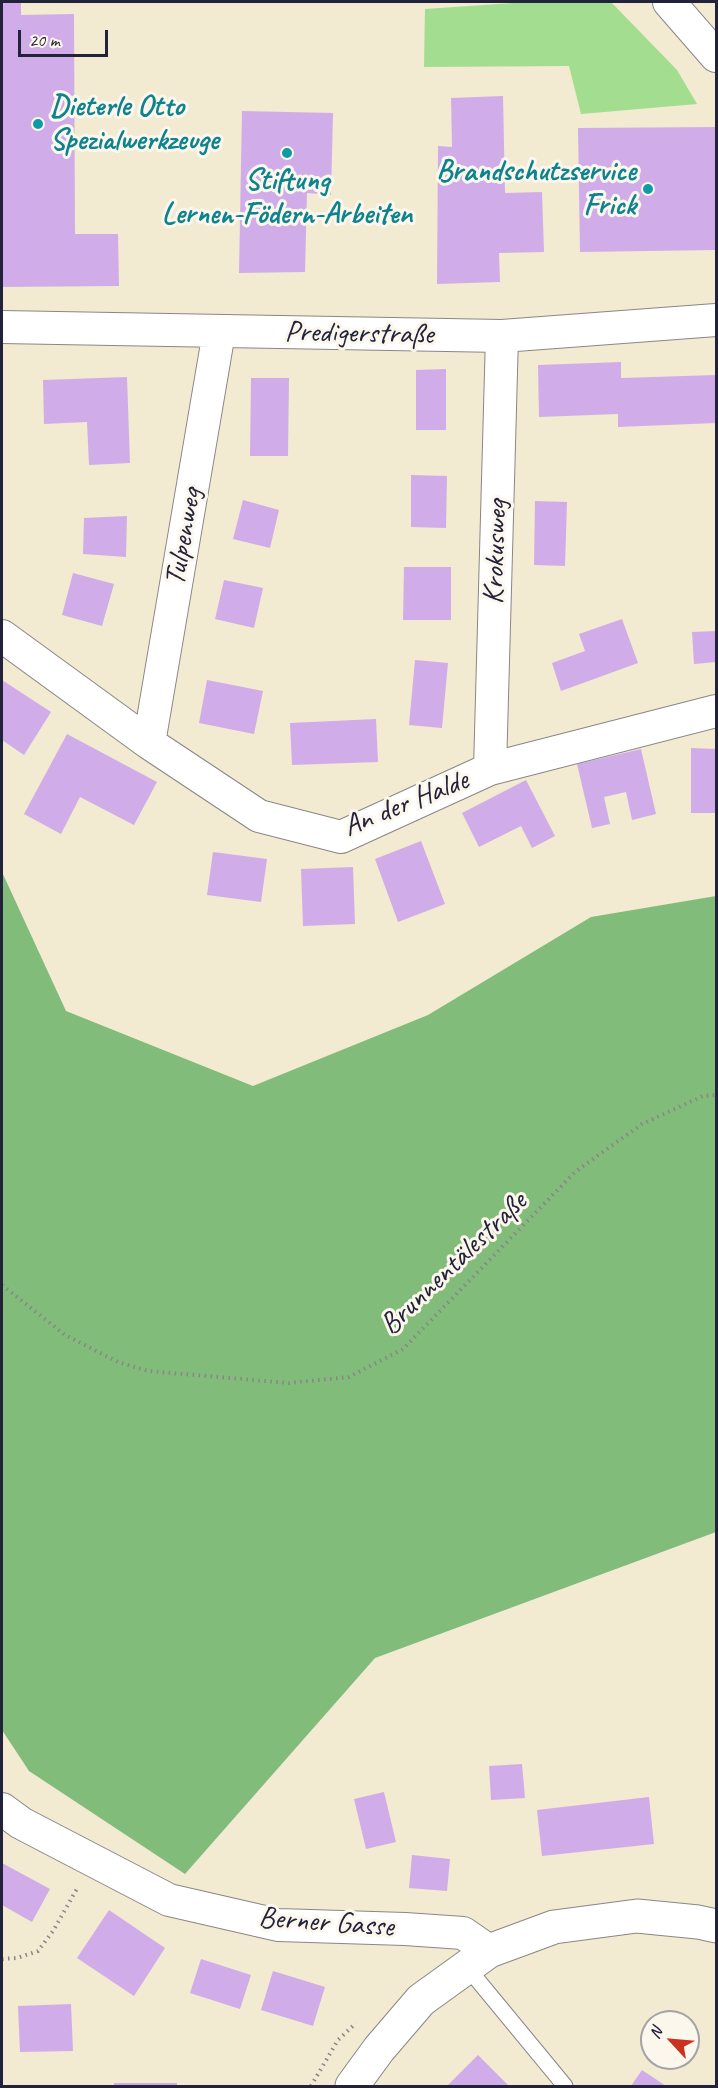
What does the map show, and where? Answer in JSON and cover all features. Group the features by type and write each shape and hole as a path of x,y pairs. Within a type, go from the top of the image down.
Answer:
{"street":[{"path":"669,2 717,56"},
{"name":"Predigerstraße","path":"2,327 502,336 717,320"},
{"name":"Tulpenweg","path":"149,743 219,332"},
{"name":"Krokusweg","path":"490,769 502,336"},
{"name":"An der Halde","path":"2,636 149,743 259,816 341,837 490,769 717,711"},
{"name":"Berner Gasse","path":"2,1809 21,1823 169,1900 278,1925 463,1933 478,1959"},
{"path":"352,2086 379,2049 421,2000 478,1959 554,1927 638,1916 717,1926"}],"lane":[{"path":"478,1959 565,2086"}],"path":[{"name":"Brunnentälestraße","path":"2,1285 64,1335 118,1362 148,1371 289,1383 349,1377 403,1349 575,1172 642,1124 703,1096 717,1095"},
{"path":"2,1959 17,1958 38,1951 53,1931 93,1860"}],"green space":[{"path":"528,2 611,2 677,70 697,104 581,114 569,66 424,67 425,9"},
{"path":"2,872 66,1011 253,1086 428,1015 591,917 716,896 716,1532 375,1658 185,1874 29,1771 2,1730"}],"building":[{"name":"Dieterle Otto Spezialwerkzeuge","path":"2,2 21,2 21,15 74,14 75,234 118,234 119,286 2,287"},
{"path":"503,96 505,193 542,192 544,252 499,253 500,282 437,284 438,146 452,147 451,98"},
{"name":"Stiftung Lernen-Födern-Arbeiten","path":"242,111 333,113 331,195 307,193 305,272 239,273"},
{"name":"Brandschutzservice Frick","path":"716,127 716,250 580,252 578,128"},
{"path":"621,362 621,378 716,375 716,423 618,427 618,414 539,417 538,365"},
{"path":"446,369 446,430 416,430 416,370"},
{"path":"127,377 130,463 89,465 87,422 44,424 43,380"},
{"path":"251,378 289,378 288,456 250,456"},
{"path":"411,475 447,476 446,528 411,527"},
{"path":"243,500 279,510 270,548 233,539"},
{"path":"535,501 567,502 565,566 534,565"},
{"path":"127,516 126,557 83,554 84,518"},
{"path":"404,567 451,567 451,620 403,620"},
{"path":"73,573 114,584 102,626 62,615"},
{"path":"224,580 263,588 254,628 215,619"},
{"path":"622,619 638,663 561,691 552,663 585,651 579,634"},
{"path":"716,631 716,662 694,664 692,632"},
{"path":"415,660 448,663 442,728 409,725"},
{"path":"2,680 51,712 24,755 2,740"},
{"path":"207,680 263,691 254,734 199,723"},
{"path":"376,719 378,762 292,765 290,723"},
{"path":"67,734 157,782 134,825 80,797 61,834 24,814"},
{"path":"691,748 716,749 716,813 691,813"},
{"path":"641,749 656,814 632,820 626,792 604,797 610,824 592,828 577,764"},
{"path":"526,780 555,836 532,848 521,826 479,847 462,813"},
{"path":"421,841 445,904 398,922 375,859"},
{"path":"213,852 267,859 261,902 207,895"},
{"path":"353,867 355,924 303,926 301,869"},
{"path":"522,1764 525,1798 491,1800 489,1766"},
{"path":"384,1792 396,1842 366,1849 354,1799"},
{"path":"649,1797 654,1844 542,1856 537,1810"},
{"path":"412,1855 450,1859 447,1891 409,1888"},
{"path":"2,1863 50,1889 32,1922 2,1905"},
{"path":"109,1910 165,1948 134,1996 77,1958"},
{"path":"201,1959 251,1975 240,2009 190,1993"},
{"path":"273,1971 325,1987 313,2026 261,2010"},
{"path":"71,2004 73,2051 20,2052 18,2006"},
{"path":"478,2055 509,2086 447,2086"},
{"path":"642,2070 666,2086 631,2086"},
{"path":"114,2083 177,2083 177,2086 114,2086"}],"place":[{"name":"Dieterle Otto Spezialwerkzeuge","path":"38,124"},
{"name":"Stiftung Lernen-Födern-Arbeiten","path":"287,153"},
{"name":"Brandschutzservice Frick","path":"648,189"}]}
